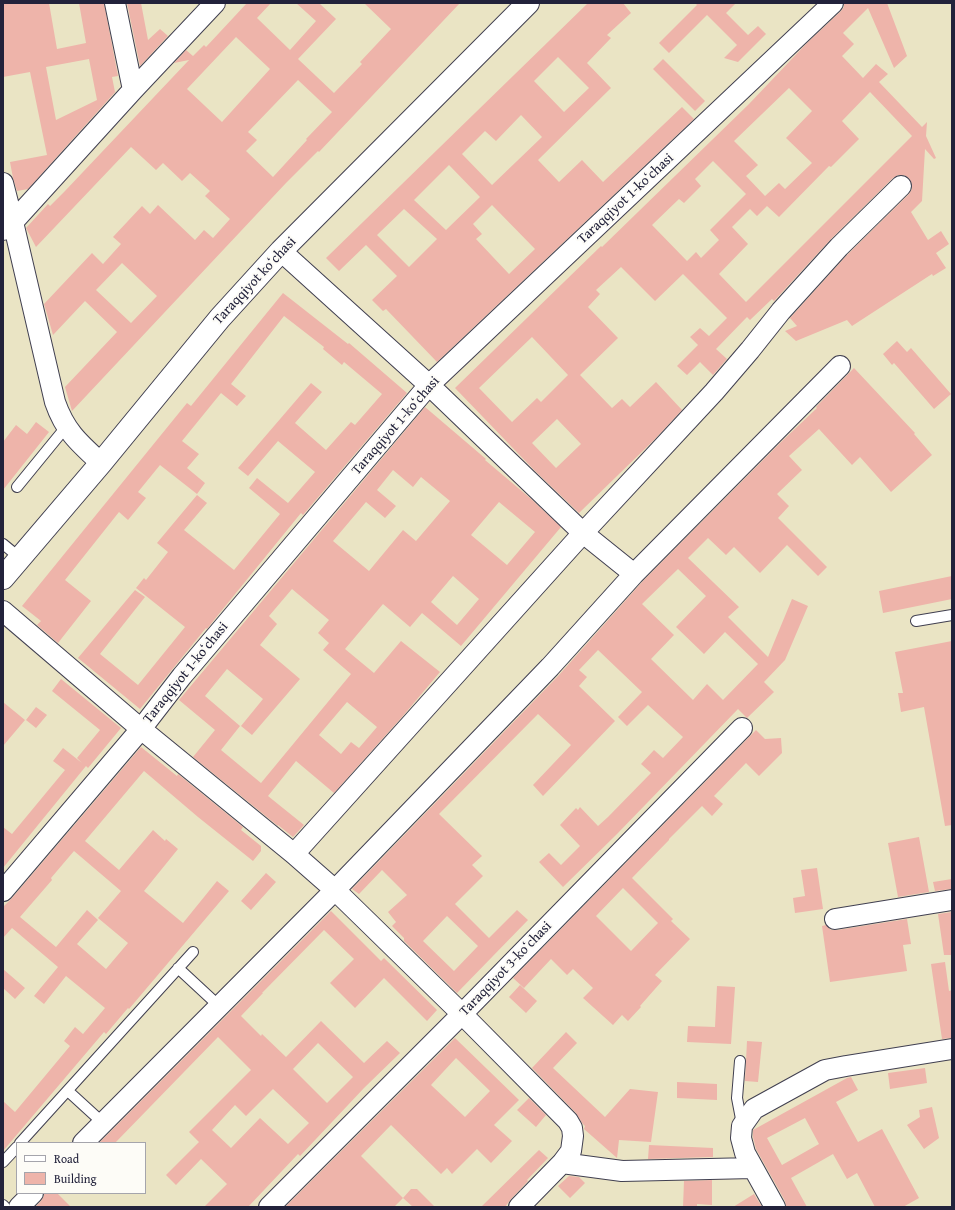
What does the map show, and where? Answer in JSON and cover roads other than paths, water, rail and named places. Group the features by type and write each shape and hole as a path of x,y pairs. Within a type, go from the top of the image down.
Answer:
{"street":[{"path":"115,3 133,90"},
{"path":"8,226 215,3"},
{"name":"Taraqqiyot koʻchasi","path":"3,578 101,463 220,318 281,251 528,3"},
{"name":"Taraqqiyot 1-koʻchasi","path":"3,891 141,729 182,676 430,385 832,3"},
{"path":"3,183 8,226 54,402 60,417 74,438 101,463"},
{"path":"294,854 583,533 714,392 791,299 839,247 901,186"},
{"path":"281,251 430,385 583,533 634,574"},
{"path":"84,1142 97,1117 213,1000 335,890 550,667 634,574 840,366"},
{"path":"3,611 141,729 294,854 335,890 462,1014 568,1121 572,1128 573,1136 571,1150 562,1164 519,1207"},
{"name":"Taraqqiyot 3-koʻchasi","path":"269,1207 462,1014 742,728"},
{"path":"835,919 952,900"},
{"path":"775,1207 745,1153 741,1138 742,1126 754,1109 825,1070 952,1049"},
{"path":"562,1164 622,1171 753,1168"},
{"path":"19,1207 32,1194"}],"lane":[{"path":"16,487 66,426"},
{"path":"3,544 20,558"},
{"path":"916,621 952,615"},
{"path":"21,1142 71,1094 193,952"},
{"path":"178,968 213,1000"},
{"path":"740,1062 737,1098 742,1126"},
{"path":"71,1094 97,1117"},
{"path":"3,1162 16,1148"}]}
